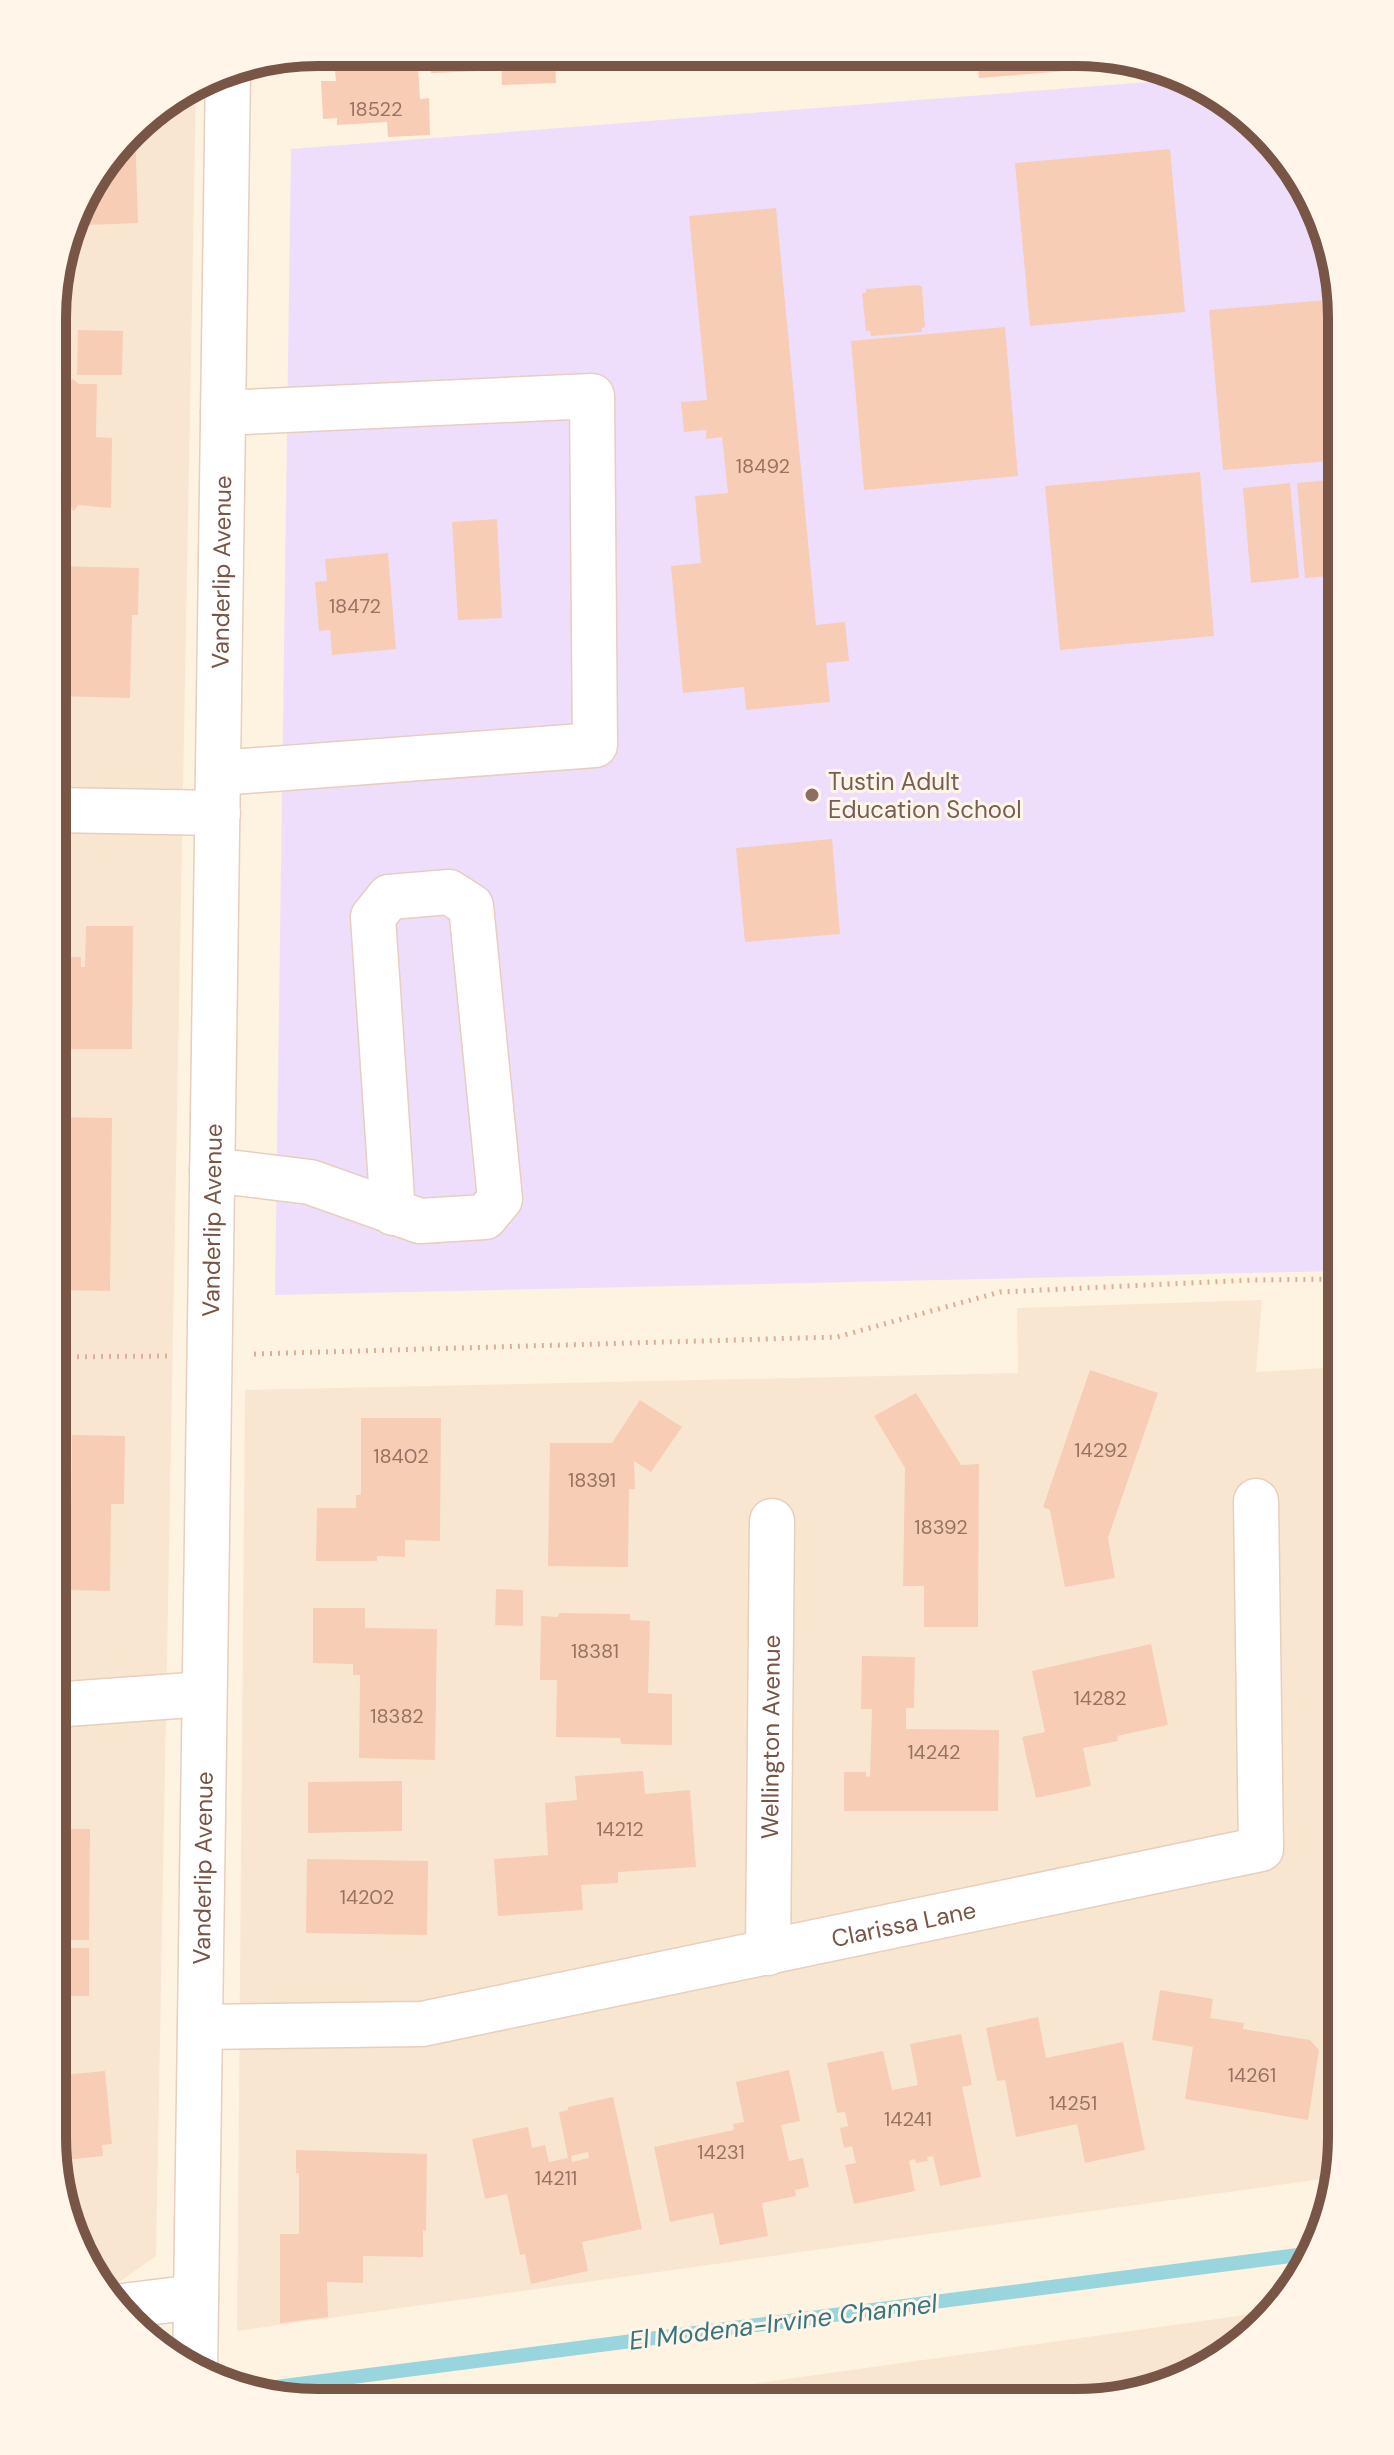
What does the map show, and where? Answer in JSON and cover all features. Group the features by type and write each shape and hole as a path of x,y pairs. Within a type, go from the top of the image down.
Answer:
{"street":[{"name":"Vanderlip Avenue","path":"195,2357 228,83"},
{"path":"66,809 218,793 595,745 592,396 223,413"},
{"path":"212,1170 310,1182 393,1213 420,1221 485,1217 500,1199 471,906 449,892 389,897 373,917 393,1213"},
{"name":"Clarissa Lane","path":"200,2027 422,2024 1261,1849 1256,1501"},
{"name":"Wellington Avenue","path":"768,1953 772,1521"},
{"path":"66,1704 204,1694"},
{"path":"131,2305 196,2297"}],"path":[{"path":"66,1357 837,1337 1000,1292 1327,1279"}],"shaded area":[{"name":"Tustin Adult Education School","path":"1162,81 1216,109 1265,152 1285,178 1315,237 1326,285 1328,318 1327,1271 275,1295 291,149"},
{"path":"196,98 156,2256 114,2283 109,2277 79,2218 68,2170 66,2137 66,318 68,285 79,237 100,192 118,165 152,129"},
{"path":"1262,1300 1256,1372 1327,1368 1327,2153 1324,2179 237,2331 245,1390 1018,1373 1017,1308"},
{"path":"1255,2314 1216,2346 1187,2363 1157,2376 1109,2387 715,2389"}],"building":[{"path":"431,66 484,66 484,71 431,73"},
{"path":"501,66 555,66 556,83 502,85"},
{"path":"978,66 1107,68 979,78"},
{"path":"418,67 420,99 429,98 430,135 388,137 387,122 337,125 337,118 323,119 321,81 336,81 335,70"},
{"path":"136,145 138,223 87,225 87,218 100,192"},
{"path":"1170,149 1185,312 1030,326 1015,163"},
{"path":"776,208 816,625 845,622 849,661 826,663 830,702 746,710 744,687 683,693 671,566 701,563 695,496 728,493 722,437 706,439 706,430 684,432 681,402 707,400 689,216"},
{"path":"922,287 925,327 922,332 871,336 870,331 866,331 862,293 866,293 866,289"},
{"path":"1327,300 1328,461 1223,470 1209,310"},
{"path":"1005,327 1018,476 864,490 851,341"},
{"path":"78,330 123,331 122,375 77,375"},
{"path":"73,379 79,384 97,384 96,437 112,438 111,508 78,505 74,511 66,504 68,384"},
{"path":"1200,472 1214,636 1060,650 1045,486"},
{"path":"1328,480 1328,576 1305,578 1297,483"},
{"path":"1290,483 1299,578 1251,583 1243,488"},
{"path":"497,519 502,618 458,620 452,522"},
{"path":"388,553 396,649 332,655 330,630 319,631 315,582 327,581 325,559"},
{"path":"66,566 139,568 138,615 132,615 130,698 66,696"},
{"path":"832,839 840,934 745,942 736,848"},
{"path":"86,926 133,926 132,1049 66,1049 66,957 81,957 81,967 85,967"},
{"path":"66,1117 112,1118 110,1291 66,1290"},
{"path":"1090,1370 1158,1393 1108,1538 1115,1578 1065,1587 1050,1510 1043,1507"},
{"path":"916,1393 961,1465 979,1464 978,1627 924,1627 924,1586 903,1586 905,1468 874,1416"},
{"path":"640,1400 682,1427 651,1472 634,1461 635,1489 629,1489 628,1567 548,1566 550,1443 612,1443"},
{"path":"361,1418 441,1418 440,1541 405,1540 405,1557 377,1556 377,1561 316,1561 317,1508 356,1508 356,1495 361,1495"},
{"path":"72,1435 125,1436 124,1504 111,1504 110,1591 66,1590 66,1522 71,1522"},
{"path":"496,1589 523,1590 523,1626 495,1625"},
{"path":"313,1608 365,1608 365,1628 437,1629 435,1760 359,1758 360,1675 353,1675 353,1664 313,1663"},
{"path":"559,1613 630,1614 630,1620 650,1621 648,1693 672,1694 672,1745 621,1744 620,1738 556,1737 557,1680 540,1680 541,1616 558,1617"},
{"path":"1151,1644 1168,1725 1117,1736 1118,1741 1083,1748 1091,1786 1036,1798 1022,1737 1045,1732 1032,1671"},
{"path":"862,1656 915,1657 914,1708 906,1708 906,1729 999,1730 998,1811 844,1811 844,1772 866,1772 866,1777 870,1776 872,1709 861,1709"},
{"path":"643,1771 645,1794 690,1790 696,1867 618,1872 618,1883 581,1885 583,1910 498,1916 494,1859 548,1855 545,1803 577,1800 575,1776"},
{"path":"402,1781 402,1831 308,1833 308,1782"},
{"path":"66,1829 90,1829 89,1940 66,1940"},
{"path":"307,1859 428,1861 427,1935 306,1933"},
{"path":"66,1948 89,1948 89,1996 66,1996"},
{"path":"1160,1990 1213,1999 1210,2018 1244,2023 1243,2029 1310,2040 1319,2050 1308,2120 1185,2099 1193,2047 1152,2040"},
{"path":"1038,2017 1046,2058 1123,2042 1145,2150 1085,2163 1077,2124 1016,2137 1005,2080 997,2081 986,2028"},
{"path":"961,2034 972,2085 962,2087 981,2177 940,2186 933,2156 927,2157 928,2161 916,2163 915,2159 909,2161 915,2191 854,2204 845,2165 856,2163 852,2146 844,2148 840,2128 848,2126 845,2112 837,2113 827,2063 883,2051 892,2090 918,2085 910,2044"},
{"path":"789,2070 800,2121 781,2125 789,2161 803,2158 809,2187 795,2190 796,2196 762,2203 768,2236 720,2245 713,2213 670,2222 654,2147 734,2130 733,2124 744,2122 736,2082"},
{"path":"105,2071 112,2144 102,2145 103,2156 67,2160 66,2075"},
{"path":"613,2097 642,2229 582,2242 588,2271 531,2284 525,2254 520,2255 507,2194 485,2199 472,2139 528,2127 532,2148 545,2145 549,2162 568,2158 559,2112 568,2110 568,2107","holes":["588,2152 589,2158 572,2162 571,2156"]},
{"path":"296,2150 427,2154 426,2231 423,2230 423,2257 363,2256 363,2283 327,2282 328,2317 280,2323 280,2234 299,2234"}],"waterway":[{"name":"El Modena-Irvine Channel","path":"281,2386 1298,2255"}],"place":[{"name":"Tustin Adult Education School","path":"812,795"}]}
